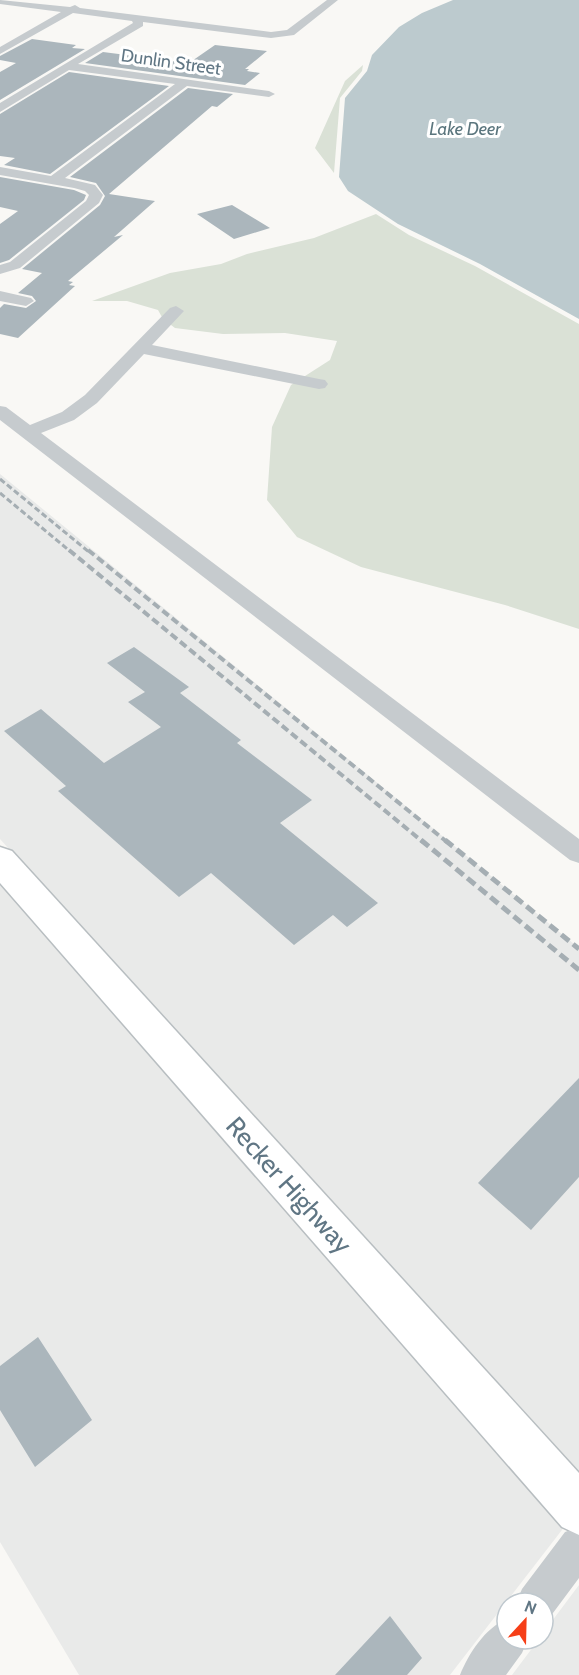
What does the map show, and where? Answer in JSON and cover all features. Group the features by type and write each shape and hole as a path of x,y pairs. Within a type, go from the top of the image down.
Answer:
{"main road":[{"name":"Recker Highway","path":"0,860 579,1510"}],"street":[{"path":"0,51 88,0"},
{"path":"0,1 271,35 290,33 333,0"},
{"path":"0,108 122,32 139,24 139,20"},
{"name":"Dunlin Street","path":"67,66 269,94"},
{"path":"54,180 185,82"},
{"path":"0,171 90,188 96,195 93,203 15,265 0,270"},
{"path":"0,296 26,300"},
{"path":"29,432 68,416 83,405 176,311"},
{"path":"141,348 319,384"},
{"path":"0,411 579,853"},
{"path":"545,1591 579,1546"},
{"path":"481,1675 499,1651"}],"shaded area":[{"path":"363,65 362,71 340,98 334,173 315,148 345,81"},
{"path":"376,214 409,235 475,266 579,324 579,629 505,605 361,567 297,537 267,500 272,427 291,385 330,360 337,341 285,333 223,334 175,328 163,319 158,310 127,301 92,301 170,273 221,264 247,254 314,238"},
{"path":"0,474 579,948 579,1478 0,839"},
{"path":"0,882 565,1526 515,1591 495,1591 495,1617 450,1675 79,1675 0,1542"},
{"path":"579,1585 579,1675 512,1675 530,1651 555,1651 555,1617"}],"water":[{"name":"Lake Deer","path":"453,0 579,0 579,319 480,264 398,224 348,191 339,177 345,98 367,71 372,55 399,27 422,13"}],"building":[{"path":"32,39 76,45 72,48 85,49 0,100 0,72 16,63 0,60 0,56"},
{"path":"215,45 267,51 245,69 260,73 245,85 85,63 103,52 189,63"},
{"path":"69,72 169,86 50,174 4,165 15,158 0,156 0,114"},
{"path":"188,88 233,94 217,107 212,106 109,194 155,201 114,237 123,235 68,281 73,282 69,285 75,286 18,338 0,334 0,308 4,304 26,308 36,301 32,296 18,293 42,273 22,269 100,205 105,196 96,183 70,177"},
{"path":"0,177 74,190 86,195 84,200 9,260 0,263 0,224 18,211 0,207"},
{"path":"232,205 270,228 234,239 197,214"},
{"path":"134,647 189,687 180,693 241,740 237,743 312,800 280,823 378,903 347,927 333,915 294,945 211,873 179,897 58,791 66,786 4,731 41,709 104,763 161,727 128,702 145,692 107,663"},
{"path":"579,1078 579,1177 531,1230 478,1183"},
{"path":"38,1337 92,1420 35,1467 0,1410 0,1366"},
{"path":"390,1616 422,1658 407,1675 335,1675"}],"railway":[{"path":"0,479 89,552"},
{"path":"0,493 71,552"},
{"path":"69,550 423,842"},
{"path":"88,550 447,842"},
{"path":"421,840 579,970"},
{"path":"445,840 579,949"}]}
